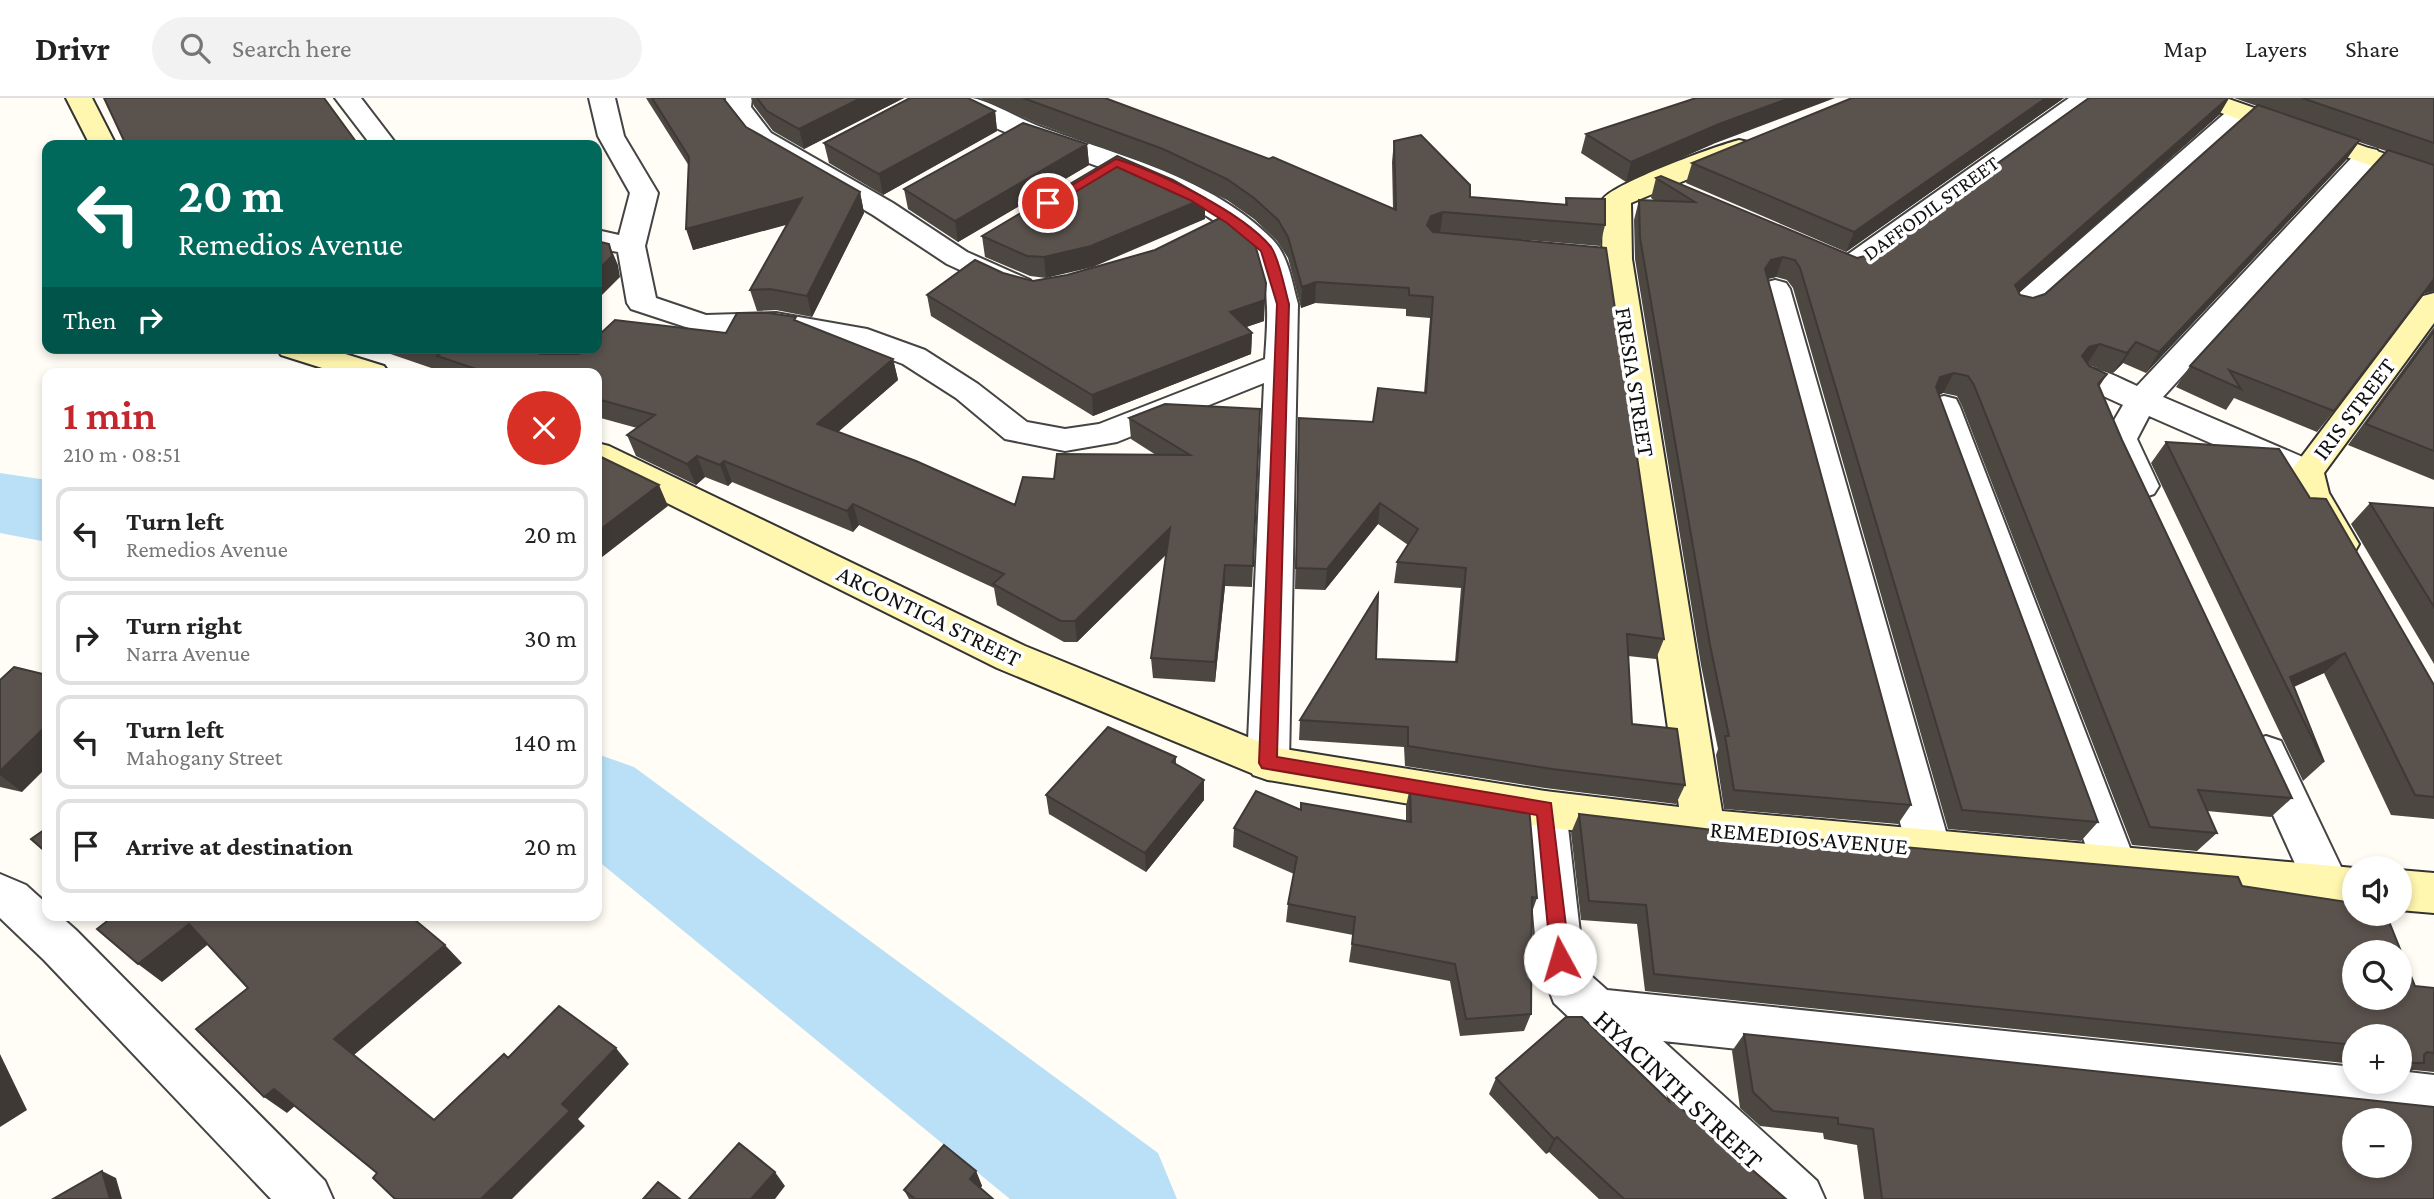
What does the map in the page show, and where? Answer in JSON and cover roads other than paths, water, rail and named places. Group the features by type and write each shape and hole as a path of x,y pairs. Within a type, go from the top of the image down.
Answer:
{"street":[{"path":"79,98 100,140"},
{"path":"348,98 380,140"},
{"path":"602,98 602,109 615,148 644,193 631,246 633,312 704,324 776,322 856,336 914,357 967,391 1017,431 1065,440 1104,434 1283,364"},
{"path":"953,98 1012,136 1116,163 1194,197 1219,226 1267,250 1283,304 1268,763"},
{"name":"DAFFODIL STREET","path":"1791,241 1849,267 2085,98"},
{"path":"2202,98 2434,180"},
{"path":"745,101 762,139 816,157 895,202 1018,285 1036,290 1047,289"},
{"path":"2021,307 2241,112"},
{"name":"FRESIA STREET","path":"1703,828 1604,258 1617,199 1765,137"},
{"path":"2155,513 2120,439 2142,400 2368,156"},
{"path":"1082,183 1116,163"},
{"path":"1653,182 1688,196"},
{"path":"602,240 631,246"},
{"path":"1775,289 1929,849"},
{"name":"IRIS STREET","path":"2359,575 2312,493 2307,472 2434,302"},
{"path":"311,354 357,368"},
{"path":"2088,377 2307,472"},
{"path":"1944,407 2115,866"},
{"name":"ARCONTICA STREET","path":"602,456 1011,657 1268,763"},
{"path":"2253,724 2341,886"},
{"name":"REMEDIOS AVENUE","path":"1268,763 1545,809 1703,828 2341,886"},
{"name":"HYACINTH STREET","path":"1545,809 1560,959 1571,988 1799,1199"},
{"path":"2412,891 2434,893"},
{"path":"0,894 10,899 60,944 307,1199"},
{"path":"1594,1011 2434,1099"}],"waterway":[{"path":"0,503 42,510"},
{"path":"602,802 1112,1199"}]}
